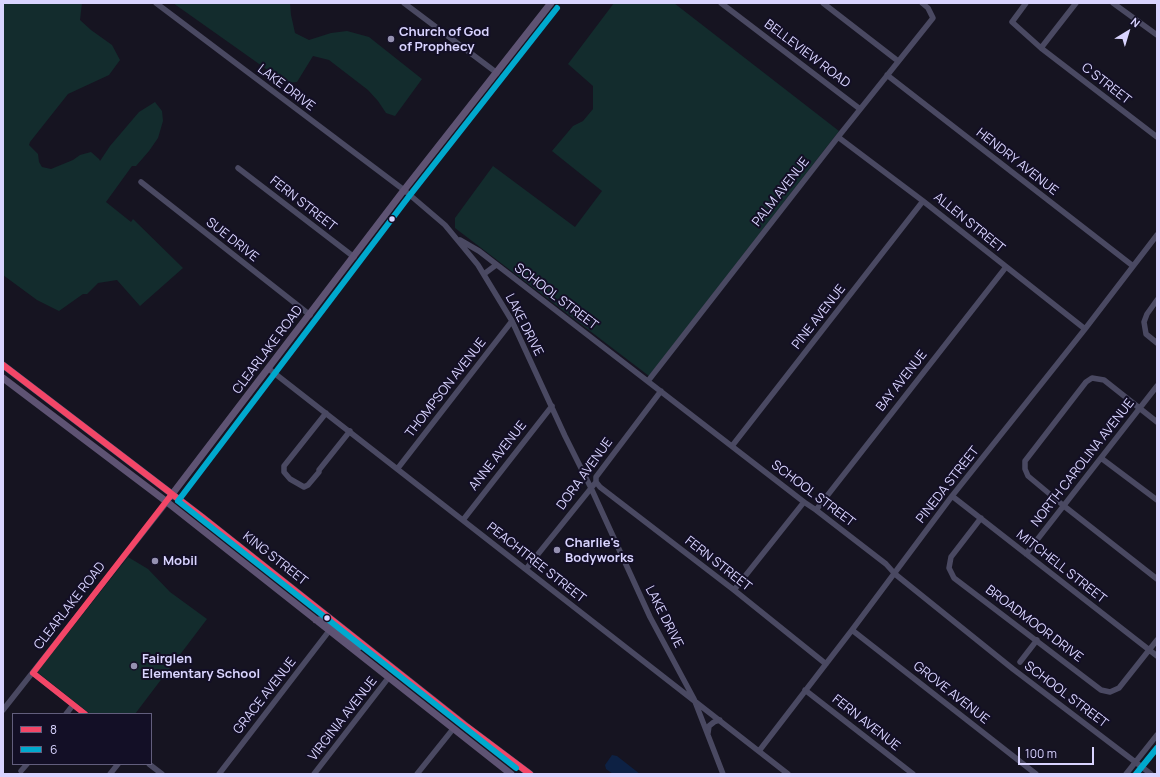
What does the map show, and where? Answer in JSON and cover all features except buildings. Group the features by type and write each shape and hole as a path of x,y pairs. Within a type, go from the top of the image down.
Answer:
{"main road":[{"name":"CLEARLAKE ROAD","path":"166,502 404,190 551,3"},
{"name":"KING STREET","path":"3,365 7,370 172,494 466,726 530,774"},
{"name":"KING STREET","path":"3,378 166,502 511,774"},
{"path":"53,416 59,408"},
{"path":"316,620 323,620 385,668 395,670"},
{"path":"389,677 395,676 462,727 466,726"}],"street":[{"name":"LAKE DRIVE","path":"156,3 404,190 438,218 478,265 512,321 596,498 650,617 694,700 723,774"},
{"path":"404,3 497,73"},
{"name":"BELLEVIEW ROAD","path":"721,3 860,109"},
{"path":"823,3 898,61"},
{"name":"PALM AVENUE","path":"648,381 838,137 933,18 928,8 922,3"},
{"name":"C STREET","path":"1026,3 1012,22 1041,48 1157,137"},
{"path":"1041,48 1076,3"},
{"path":"1113,3 1157,35"},
{"name":"HENDRY AVENUE","path":"887,75 1133,266"},
{"name":"ALLEN STREET","path":"838,137 923,201 1085,329"},
{"name":"FERN STREET","path":"238,168 354,257"},
{"name":"SUE DRIVE","path":"141,182 310,315"},
{"name":"PINE AVENUE","path":"732,446 923,201"},
{"name":"PINEDA STREET","path":"759,751 895,574 952,496 1085,329 1157,235"},
{"name":"SCHOOL STREET","path":"456,238 478,251 816,510 886,564 895,574 1013,669 1151,774"},
{"path":"484,274 496,265"},
{"name":"BAY AVENUE","path":"816,510 1006,267"},
{"path":"1157,300 1146,314 1144,322 1146,334 1157,343"},
{"name":"THOMPSON AVENUE","path":"398,468 512,321"},
{"name":"PEACHTREE STREET","path":"269,368 788,774"},
{"path":"1157,422 1104,380 1092,378 1086,382 1024,461 1024,469 1028,476 1157,579"},
{"name":"NORTH CAROLINA AVENUE","path":"1026,554 1157,386"},
{"name":"DORA AVENUE","path":"526,570 596,482 596,477 661,391"},
{"name":"ANNE AVENUE","path":"463,520 552,406"},
{"path":"326,413 284,466 284,472 290,479 304,487 308,485 350,431"},
{"path":"1101,458 1157,500"},
{"name":"FERN STREET","path":"596,482 826,664"},
{"path":"596,498 598,491 602,488"},
{"name":"MITCHELL STREET","path":"952,496 1157,656"},
{"name":"CLEARLAKE ROAD","path":"3,710 166,502"},
{"path":"734,590 804,502"},
{"name":"BROADMOOR DRIVE","path":"981,518 951,557 949,568 954,578 1102,690 1110,692 1119,688 1150,650"},
{"name":"GROVE AVENUE","path":"852,630 1036,774"},
{"name":"GRACE AVENUE","path":"219,774 329,631"},
{"path":"1020,662 1037,640"},
{"path":"1150,650 1157,640"},
{"path":"33,673 84,713"},
{"path":"671,682 681,679 681,674"},
{"name":"VIRGINIA AVENUE","path":"314,774 389,677"},
{"name":"FERN AVENUE","path":"805,690 913,774"},
{"path":"67,713 73,705"},
{"path":"708,734 710,726 714,722 720,720"},
{"path":"417,774 453,729"},
{"path":"1126,774 1157,735"},
{"path":"21,771 26,765"},
{"path":"110,774 117,765"},
{"path":"150,765 162,774"}],"green space":[{"path":"3,3 82,3 80,20 112,45 120,60 109,75 68,94 30,142 29,145 38,154 39,162 42,167 51,169 73,160 80,155 91,152 100,161 110,146 139,112 155,102 162,111 163,121 158,138 136,166 132,166 106,202 131,222 133,219 183,268 140,306 117,280 98,283 87,294 83,294 59,311 37,300 3,275"},
{"path":"173,3 290,3 295,33 309,40 331,33 347,31 369,37 422,79 395,116 386,113 368,90 329,60 313,56 297,82 286,83"},
{"path":"614,3 674,3 839,131 649,376 455,228 455,218 493,166 575,227 602,191 552,151 573,126 583,121 593,109 593,86 568,64"},
{"path":"128,557 148,569 170,592 207,619 136,713 89,713 37,672"}],"water":[{"path":"612,755 617,756 640,774 613,774 606,769 605,765"}],"transit line":[{"name":"6","path":"516,768 178,501 410,195 557,8"},
{"name":"8","path":"3,365 202,517 466,726 530,774"},
{"name":"8","path":"84,713 33,673 172,494"},
{"name":"6","path":"1136,774 1157,748"}],"place":[{"name":"Church of God of Prophecy","path":"391,39"},
{"name":"Charlie's Bodyworks","path":"557,550"},
{"name":"Mobil","path":"155,561"},
{"name":"Fairglen Elementary School","path":"134,666"}]}
